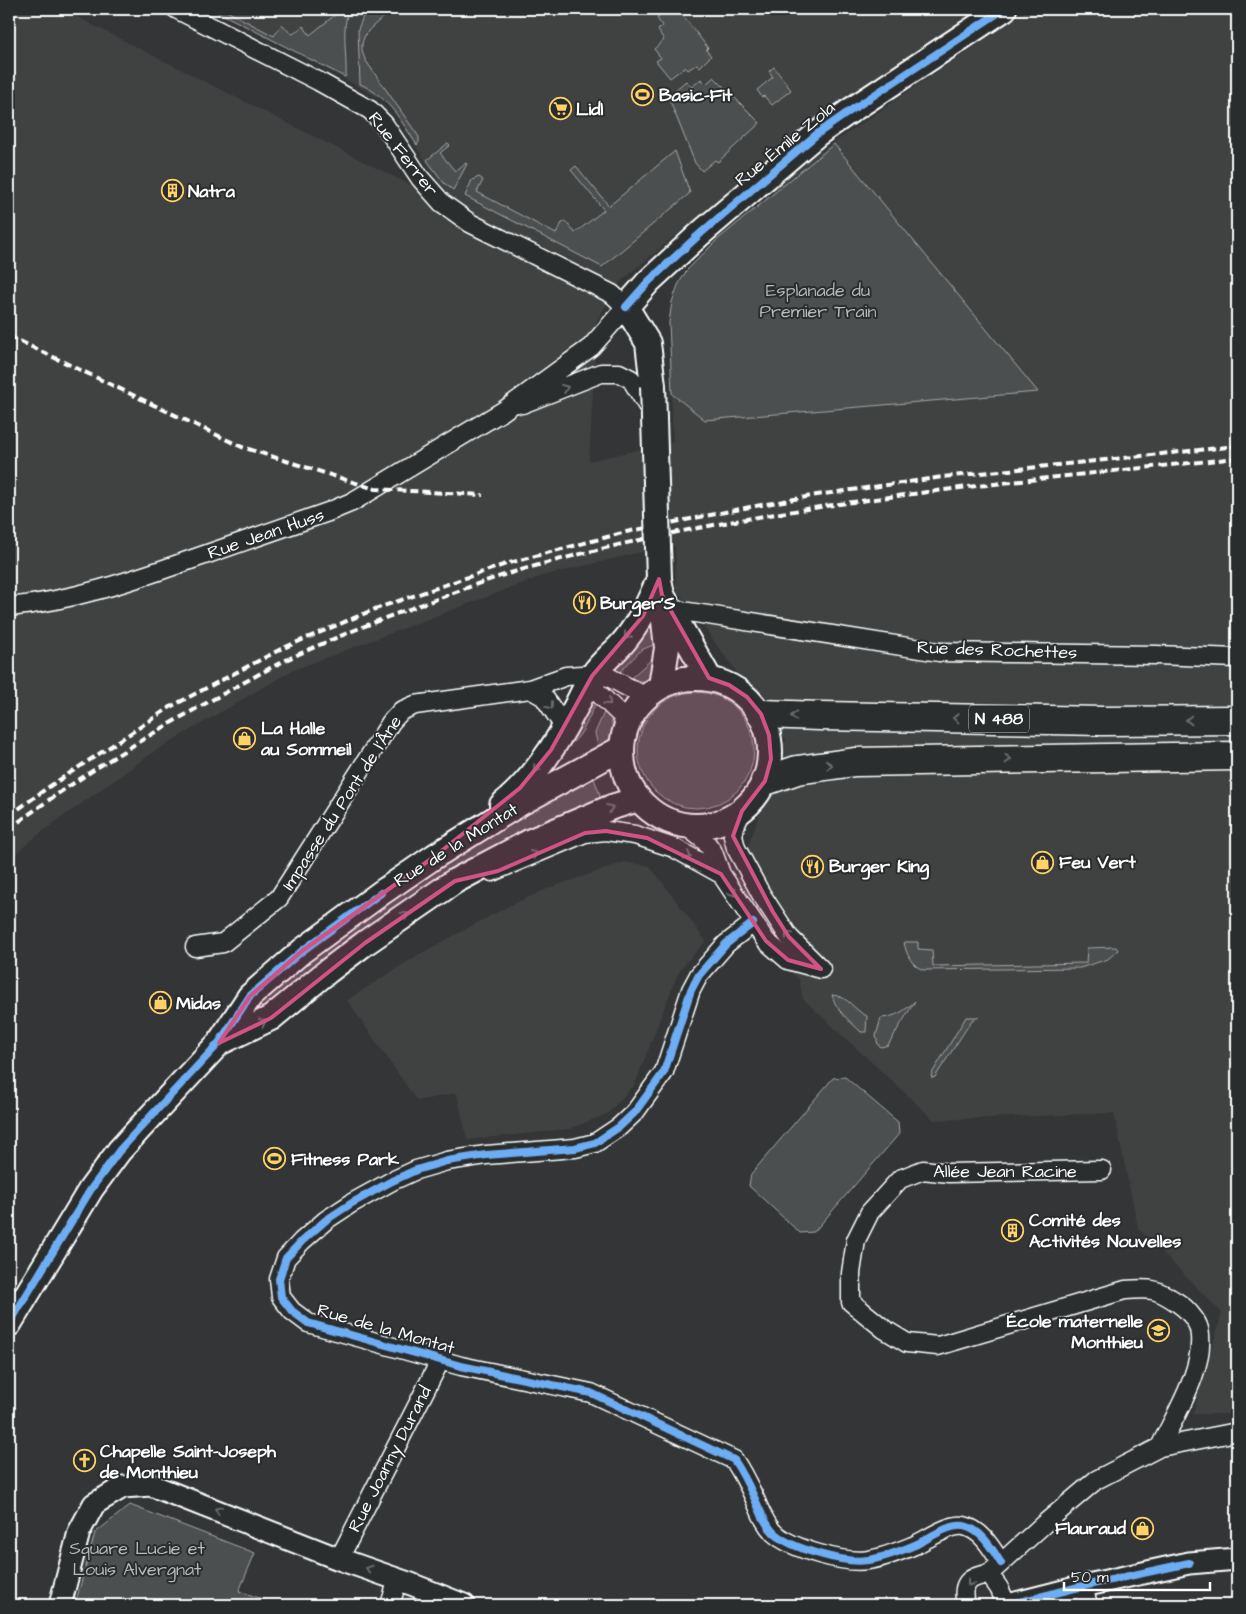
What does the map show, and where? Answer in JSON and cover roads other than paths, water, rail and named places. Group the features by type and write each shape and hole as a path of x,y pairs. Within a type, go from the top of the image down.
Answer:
{"main road":[{"name":"Rue Émile Zola","path":"626,307 649,281 700,233 818,134 847,112 1004,9"},
{"path":"626,307 648,343 644,386 653,416 659,579 667,648 654,692"},
{"path":"659,579 662,596 709,678"},
{"path":"435,856 505,803 536,769 565,728 592,676 625,640 643,616 659,579"},
{"path":"684,678 709,678 729,684 747,697 761,714 769,735 771,759 765,781 755,798 742,811 725,821 706,826 686,826 668,821 652,812 638,798 629,783 623,766 624,738 634,711 654,692 684,678"},
{"name":"N 488","path":"761,714 1102,721 1237,720"},
{"name":"Rue de la Montat","path":"9,1324 91,1189 139,1128 219,1044 250,996 302,951 372,899 435,856 624,738"},
{"name":"N 488","path":"765,781 797,770 856,762 1237,756"},
{"name":"Rue de la Montat","path":"219,1044 271,1018 343,960 455,881 531,841 638,798"}],"street":[{"name":"Rue Ferrer","path":"176,9 318,81 370,110 384,124 420,178 442,203 470,223 612,294 626,307"},
{"name":"Rue Jean Huss","path":"9,607 27,606 89,593 142,577 328,512 375,489 502,411 591,347 626,307"},
{"name":"Rue Jean Huss","path":"502,411 562,390 601,373 619,373 644,386"},
{"name":"Rue des Rochettes","path":"670,609 939,652 1237,658"},
{"name":"Impasse du Pont de l'Âne","path":"195,947 224,943 279,898 391,722 402,711 415,705 530,689 566,676 605,675 654,692"},
{"path":"592,676 598,692 620,715 624,738"},
{"path":"530,689 544,697 565,728"},
{"name":"Rue de la Montat","path":"686,826 709,846 721,874 766,941 788,960 821,969 790,937 765,900 736,848 733,836 734,826 742,811"},
{"name":"Rue de la Montat","path":"455,881 498,871 585,833 606,831 635,835 674,848 721,874"},
{"name":"Rue de la Montat","path":"753,923 726,944 699,975 691,990 664,1072 636,1112 619,1127 595,1143 575,1148 486,1155 447,1162 416,1170 392,1181 326,1220 286,1258 279,1279 282,1297 292,1311 308,1323 461,1366 591,1393 734,1460 743,1474 765,1522 783,1540 797,1547 829,1557 866,1560 915,1545 952,1526 964,1526 979,1533 995,1568 999,1588 1008,1605"},
{"name":"Allée Jean Racine","path":"1102,1170 949,1173 923,1170 900,1179 870,1212 856,1240 851,1273 851,1302 884,1329 907,1342 938,1346 1125,1290 1150,1288 1165,1294 1185,1308 1199,1328 1200,1354 1189,1385 1160,1447"},
{"name":"Rue Joanny Durand","path":"339,1559 441,1359"},
{"path":"966,1605 964,1592 966,1584 974,1576 995,1568 1096,1480 1160,1447 1237,1432"},
{"path":"60,1605 79,1532 94,1504 123,1487 151,1484 339,1559 464,1605"},
{"path":"1008,1605 1086,1596 1189,1562 1237,1559"},
{"path":"390,1605 398,1580"}],"railway":[{"path":"9,336 242,447 375,489 483,495"},
{"path":"9,816 47,788 172,706 281,649 375,609 509,563 626,532 817,495 943,477 1237,446"},
{"path":"9,829 85,775 138,742 279,663 382,619 505,575 603,549 692,529 782,513 873,499 1237,458"}],"place":[{"name":"Basic-Fit","path":"643,95"},
{"name":"Lidl","path":"560,109"},
{"name":"Natra","path":"172,191"},
{"name":"Burger'S","path":"584,603"},
{"name":"La Halle au Sommeil","path":"245,738"},
{"name":"Feu Vert","path":"1043,862"},
{"name":"Burger King","path":"813,866"},
{"name":"Midas","path":"160,1003"},
{"name":"Fitness Park","path":"275,1159"},
{"name":"Comité des Activités Nouvelles","path":"1013,1230"},
{"name":"École maternelle Monthieu","path":"1159,1331"},
{"name":"Chapelle Saint-Joseph de Monthieu","path":"84,1461"},
{"name":"Flauraud","path":"1142,1528"}],"park label":[{"name":"Esplanade du Premier Train","path":"818,300"},
{"name":"Square Lucie et Louis Alvergnat","path":"137,1558"}]}
